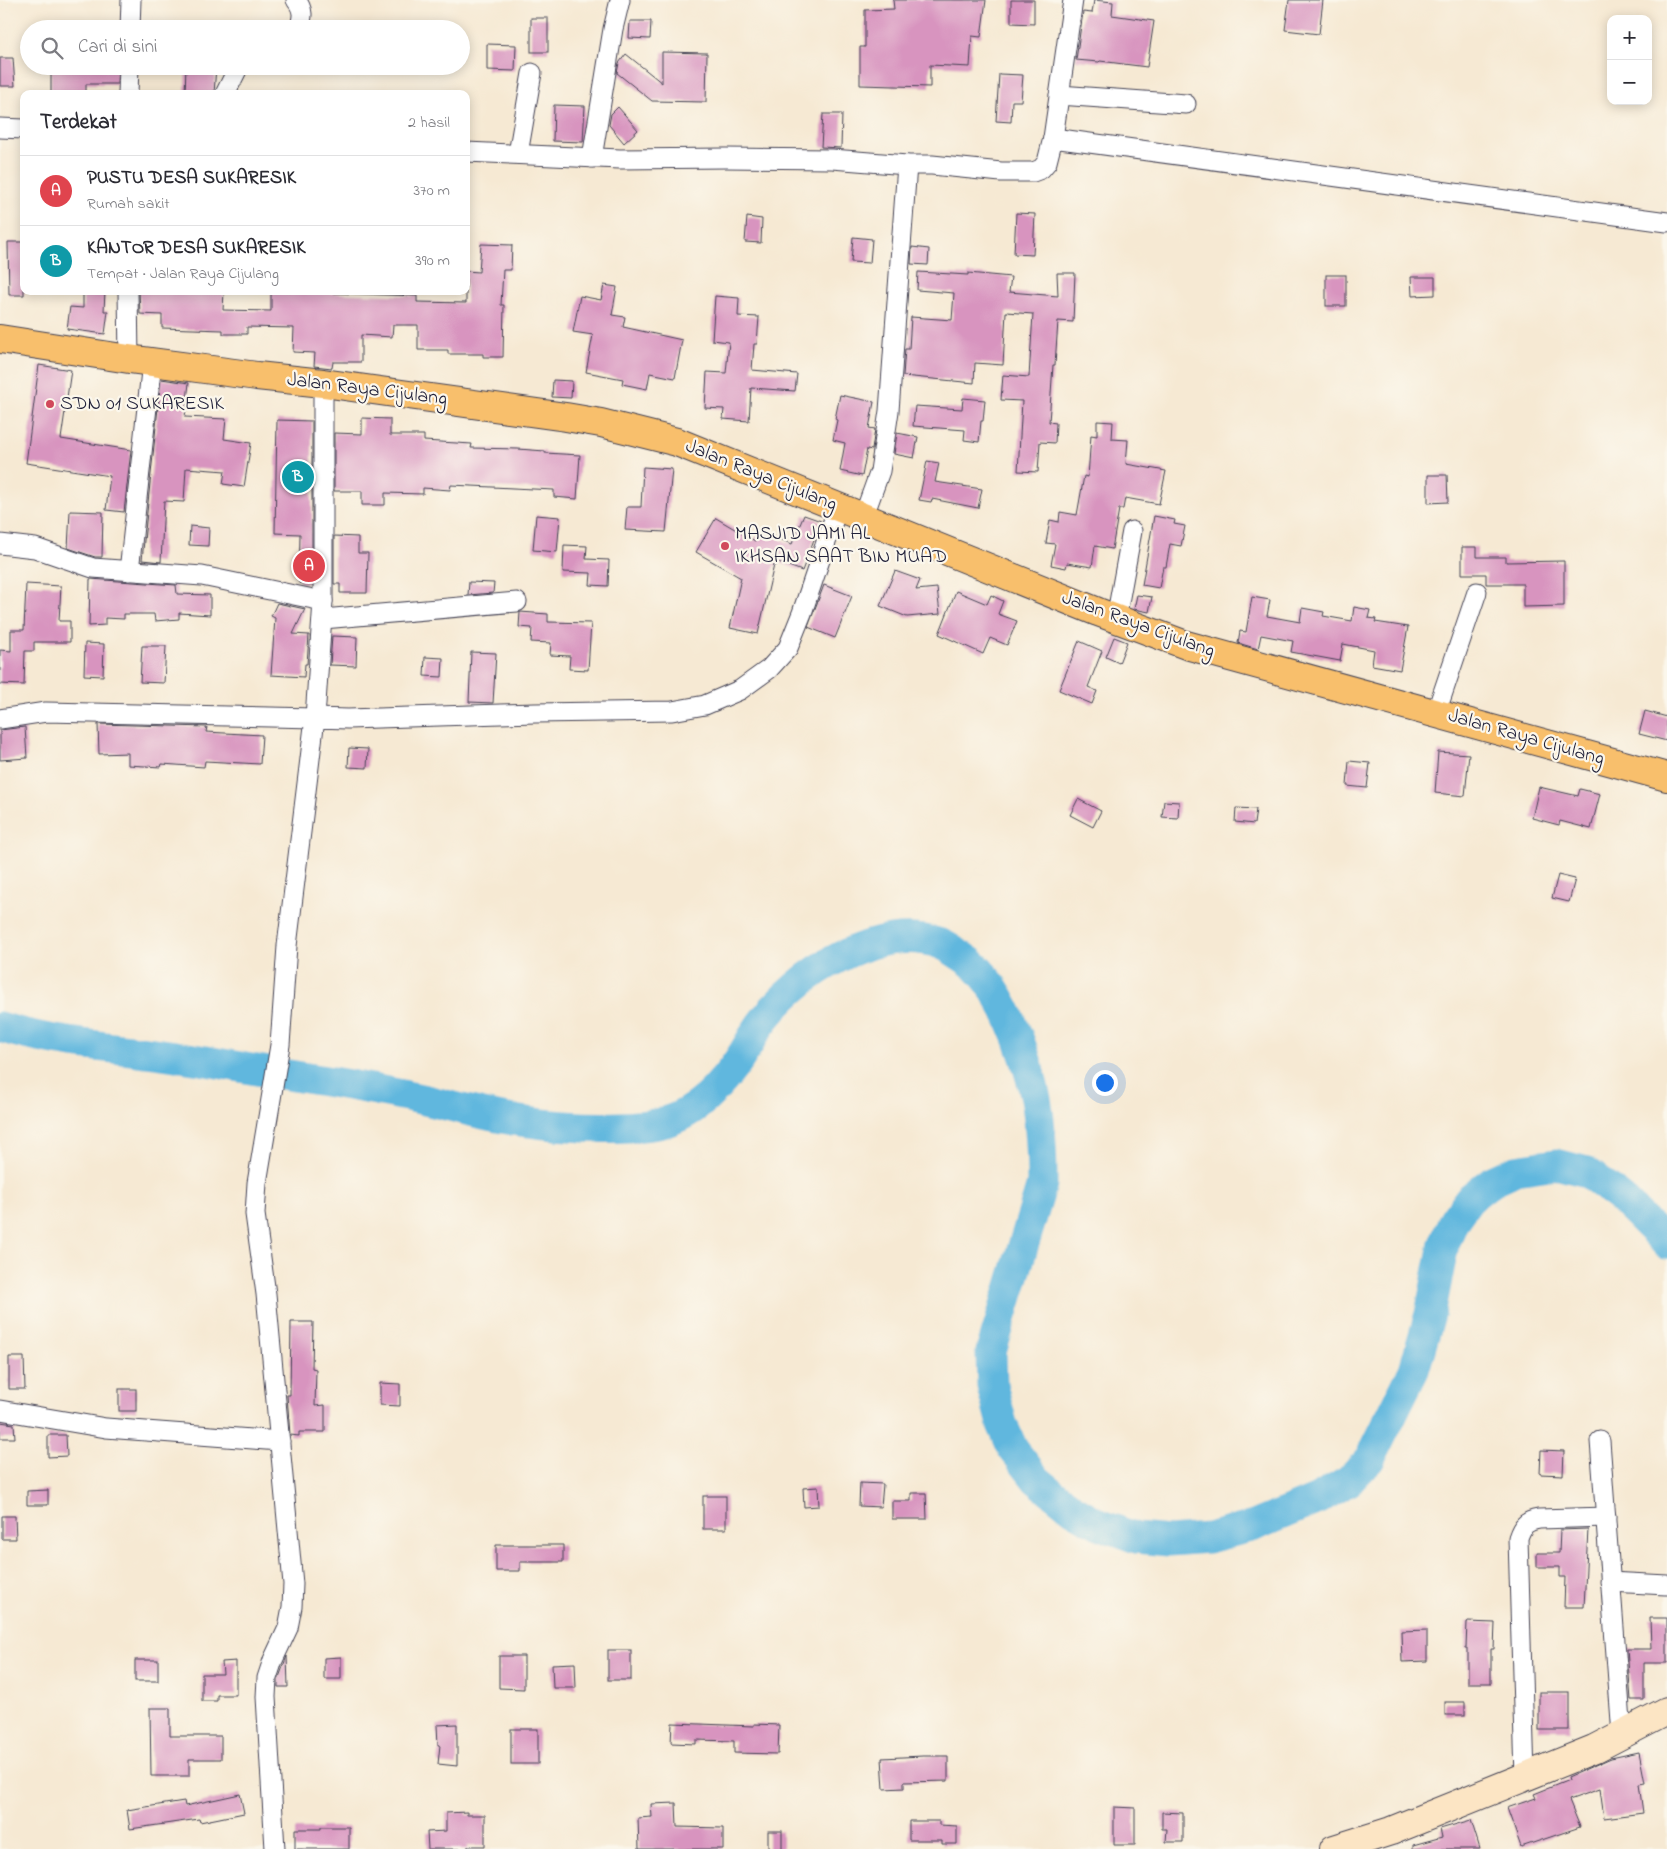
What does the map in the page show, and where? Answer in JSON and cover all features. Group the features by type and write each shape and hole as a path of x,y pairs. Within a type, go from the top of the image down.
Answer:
{"highway":[{"name":"Jalan Raya Cijulang","path":"0,339 601,423 677,442 1116,619 1186,645 1667,777"}],"street":[{"path":"130,20 131,0"},
{"path":"296,0 301,7 301,20"},
{"path":"592,158 613,30 620,0"},
{"path":"470,152 592,158 832,159 932,165 1001,172 1032,172 1041,169 1047,162 1053,138 1073,0"},
{"path":"518,154 532,73"},
{"path":"128,90 129,75"},
{"path":"227,90 234,75"},
{"path":"1058,95 1186,104"},
{"path":"0,128 20,129"},
{"path":"1053,138 1667,222"},
{"path":"864,518 880,472 888,427 908,165"},
{"path":"129,295 141,360 129,571"},
{"path":"275,1849 266,1697 267,1678 288,1628 293,1584 266,1294 255,1214 257,1183 280,1044 287,946 315,718 323,610 323,383"},
{"path":"0,720 46,712 348,718 535,713 672,712 705,705 740,690 769,669 788,648 838,507"},
{"path":"1116,619 1132,531"},
{"path":"0,544 35,548 93,568 202,576 323,610 517,602"},
{"path":"1436,713 1477,592"},
{"path":"0,1410 115,1429 280,1441"},
{"path":"1600,1441 1622,1735"},
{"path":"1525,1777 1518,1538 1522,1527 1529,1521 1606,1517"},
{"path":"1610,1582 1667,1584"},
{"path":"1334,1849 1391,1831 1594,1749 1667,1711"}],"building":[{"path":"893,0 986,0 981,37 972,36 970,67 930,65 930,87 860,85 860,47 865,47 865,10 894,9"},
{"path":"1011,0 1034,0 1034,24 1011,23"},
{"path":"1094,0 1113,2 1112,15 1154,21 1147,67 1076,60 1083,12 1092,13"},
{"path":"1289,0 1323,0 1319,34 1285,30"},
{"path":"531,18 548,18 548,52 531,52"},
{"path":"630,21 651,21 650,39 629,38"},
{"path":"487,44 516,45 515,71 487,70"},
{"path":"662,52 707,53 706,102 652,101 617,73 619,63 626,54 662,83"},
{"path":"0,58 13,58 15,86 0,86"},
{"path":"999,74 1023,75 1021,101 1012,101 1011,122 996,121"},
{"path":"51,75 118,75 117,84 86,84 86,90 51,90"},
{"path":"186,75 215,75 214,90 185,90"},
{"path":"554,105 585,106 583,142 553,141"},
{"path":"618,107 638,130 624,143 609,125 611,114"},
{"path":"823,114 842,114 841,148 821,147"},
{"path":"1016,213 1035,214 1033,255 1014,254"},
{"path":"747,217 762,219 761,243 745,242"},
{"path":"853,237 872,239 870,263 851,262"},
{"path":"8,242 20,242 20,295 9,295"},
{"path":"481,244 512,245 511,270 503,270 501,305 504,305 503,357 483,357 483,354 448,354 448,350 418,350 418,325 393,325 392,337 361,335 361,362 333,362 332,368 314,366 315,353 293,352 294,328 247,327 247,334 223,334 223,330 162,328 162,315 140,314 139,295 224,295 223,310 271,311 271,295 417,296 417,302 466,303 466,295 470,295 470,271 479,272"},
{"path":"912,247 929,249 928,265 911,264"},
{"path":"918,272 968,275 968,273 1011,277 1009,292 1058,296 1057,273 1075,273 1073,322 1058,321 1049,422 1056,423 1055,443 1040,442 1038,472 1018,471 1022,401 1001,400 1003,375 1029,377 1033,314 1006,312 1003,365 975,363 974,383 903,376 905,349 909,349 911,317 952,320 954,293 917,290"},
{"path":"1326,275 1346,275 1346,306 1326,306"},
{"path":"1411,277 1435,277 1435,295 1412,296"},
{"path":"604,285 617,287 612,315 625,317 623,327 682,340 675,378 650,373 647,389 622,384 623,379 586,372 593,335 573,332 580,296 601,300"},
{"path":"83,295 105,295 104,311 108,311 105,334 67,329 70,307 83,308"},
{"path":"715,296 739,298 738,316 759,317 757,344 754,344 752,370 797,374 795,391 751,388 749,421 723,419 724,409 705,408 707,372 726,373 729,342 712,340"},
{"name":"SDN 01 SUKARESIK","path":"39,365 71,370 61,439 131,450 124,512 106,510 110,476 26,463"},
{"path":"161,379 189,383 185,417 226,419 224,439 251,443 244,487 223,484 225,471 186,468 184,502 164,501 161,562 142,560"},
{"path":"553,380 572,381 571,398 552,397"},
{"path":"840,395 874,402 869,428 875,429 872,450 867,449 862,476 840,471 845,443 833,440"},
{"path":"963,398 985,400 979,442 964,440 965,430 913,426 915,406 962,409"},
{"path":"362,418 390,419 390,435 424,435 424,441 472,444 471,448 518,449 580,455 577,499 554,497 554,490 451,485 450,490 423,488 423,494 385,493 385,505 362,505 362,491 334,491 334,433 362,434"},
{"path":"277,420 312,421 312,583 299,583 300,534 275,533"},
{"path":"1097,421 1113,422 1112,439 1128,440 1126,464 1166,471 1159,504 1125,498 1123,509 1119,509 1112,549 1095,546 1092,567 1067,563 1066,568 1051,565 1055,544 1046,543 1050,520 1059,522 1060,512 1077,515 1084,476 1088,477 1091,435 1097,436"},
{"path":"897,433 918,437 914,458 894,454"},
{"path":"927,461 939,463 935,482 982,489 978,508 932,499 931,502 919,500"},
{"path":"643,467 672,469 666,532 625,530 627,507 641,507"},
{"path":"1428,475 1447,475 1448,502 1428,503"},
{"path":"70,511 103,512 102,557 95,557 68,548"},
{"path":"536,515 560,517 557,552 533,550"},
{"path":"804,515 821,521 802,571 778,562 776,566 774,565 758,634 730,628 741,578 696,552 716,518 755,541 759,531 792,544"},
{"path":"1154,516 1175,520 1174,524 1185,526 1181,546 1170,544 1166,567 1163,567 1159,588 1142,585"},
{"path":"190,526 209,528 208,546 189,545"},
{"path":"334,536 358,537 358,553 368,553 367,593 340,593 340,584 334,584"},
{"path":"564,545 587,546 586,559 609,560 608,586 590,585 591,573 563,572"},
{"path":"1462,547 1477,547 1477,557 1506,557 1506,562 1564,561 1564,606 1523,607 1523,584 1486,584 1486,574 1462,574"},
{"path":"895,571 920,580 916,590 937,588 940,614 907,617 880,606"},
{"path":"90,579 176,585 177,594 210,595 210,615 179,613 179,619 155,621 154,614 124,614 124,619 105,618 105,625 89,626"},
{"path":"469,582 494,583 493,593 468,595"},
{"path":"26,584 61,586 59,621 70,621 70,642 34,642 34,651 25,651 24,685 0,684 0,650 11,651 11,630 24,630"},
{"path":"824,585 852,596 835,638 808,627"},
{"path":"956,591 987,604 991,595 1003,601 998,614 1017,621 1007,645 990,638 983,654 939,634"},
{"path":"1137,595 1152,597 1149,612 1134,609"},
{"path":"1252,597 1270,600 1267,616 1300,622 1302,608 1324,612 1323,616 1352,621 1354,607 1370,610 1368,618 1376,619 1375,622 1408,627 1400,670 1372,665 1374,650 1343,644 1340,661 1291,652 1293,641 1261,635 1258,649 1238,643 1240,631 1246,632"},
{"path":"277,603 305,609 293,634 309,635 304,677 271,675 275,618 271,616"},
{"path":"520,612 548,614 548,622 591,623 588,670 569,669 570,656 550,655 551,643 531,642 532,628 519,627"},
{"path":"332,636 357,637 356,666 330,665"},
{"path":"1114,637 1127,642 1119,663 1106,657"},
{"path":"1079,641 1102,651 1088,687 1097,691 1092,704 1059,690"},
{"path":"85,643 104,644 103,676 84,675"},
{"path":"142,646 166,646 164,683 140,682"},
{"path":"471,652 496,653 493,703 469,702"},
{"path":"425,657 443,658 442,677 424,676"},
{"path":"1645,711 1667,717 1667,741 1639,734"},
{"path":"98,724 207,727 206,732 262,735 260,764 205,761 204,767 162,764 161,767 128,765 128,753 99,754"},
{"path":"25,727 27,758 0,760 0,730"},
{"path":"349,748 368,749 367,768 348,767"},
{"path":"1438,752 1469,754 1465,796 1435,793"},
{"path":"1349,761 1370,763 1367,788 1347,786"},
{"path":"1539,787 1578,796 1580,789 1600,794 1591,829 1560,821 1559,825 1532,818"},
{"path":"1078,799 1101,811 1093,827 1070,815"},
{"path":"1164,801 1179,802 1178,818 1162,817"},
{"path":"1236,808 1256,809 1254,824 1235,822"},
{"path":"1558,875 1575,879 1569,902 1552,898"},
{"path":"291,1322 313,1322 312,1368 316,1369 315,1406 325,1405 325,1432 299,1432 299,1436 290,1435 287,1395 290,1395"},
{"path":"9,1357 24,1357 25,1389 9,1389"},
{"path":"380,1383 400,1384 400,1406 380,1405"},
{"path":"119,1389 136,1389 136,1411 119,1411"},
{"path":"0,1422 14,1424 15,1438 0,1438"},
{"path":"48,1435 66,1435 67,1456 48,1457"},
{"path":"1541,1450 1564,1451 1563,1475 1540,1474"},
{"path":"860,1483 883,1484 881,1507 859,1506"},
{"path":"818,1487 819,1506 804,1507 803,1488"},
{"path":"48,1490 48,1505 27,1505 27,1491"},
{"path":"911,1493 926,1493 927,1519 892,1519 892,1501 911,1501"},
{"path":"703,1496 726,1496 726,1529 703,1529"},
{"path":"2,1516 15,1516 16,1539 2,1539"},
{"path":"1588,1529 1584,1607 1564,1607 1565,1577 1560,1577 1560,1567 1537,1567 1537,1553 1559,1553 1560,1530"},
{"path":"496,1545 563,1545 563,1562 520,1562 520,1571 496,1571"},
{"path":"1650,1618 1667,1618 1667,1663 1644,1663 1644,1700 1631,1700 1627,1649 1651,1649"},
{"path":"1467,1622 1495,1623 1494,1649 1491,1649 1491,1683 1468,1683"},
{"path":"1427,1630 1427,1661 1402,1662 1401,1631"},
{"path":"608,1650 631,1650 631,1680 608,1680"},
{"path":"287,1656 288,1687 278,1687 278,1680"},
{"path":"499,1656 524,1656 524,1689 499,1688"},
{"path":"341,1657 341,1679 324,1679 324,1658"},
{"path":"135,1660 158,1660 158,1681 135,1681"},
{"path":"236,1661 236,1695 217,1695 217,1701 202,1701 202,1674 223,1674 222,1662"},
{"path":"575,1663 576,1688 553,1688 552,1664"},
{"path":"1539,1692 1569,1692 1569,1730 1539,1730"},
{"path":"1445,1702 1465,1702 1465,1715 1445,1715"},
{"path":"150,1708 170,1708 170,1736 221,1736 221,1759 189,1759 189,1776 151,1776"},
{"path":"672,1723 779,1725 778,1754 734,1753 734,1741 696,1740 696,1744 671,1743"},
{"path":"457,1724 457,1766 438,1764 440,1745 438,1745 437,1725"},
{"path":"511,1729 538,1729 538,1764 511,1764"},
{"path":"1639,1752 1645,1783 1639,1784 1643,1813 1604,1818 1600,1789 1569,1800 1580,1827 1521,1847 1507,1808 1536,1798 1534,1794 1569,1780 1568,1777 1611,1758"},
{"path":"948,1756 948,1781 904,1782 904,1788 884,1789 882,1758"},
{"path":"240,1794 244,1813 200,1822 199,1819 130,1829 127,1810 184,1801 185,1806"},
{"path":"676,1803 677,1827 723,1828 723,1849 639,1849 638,1818 652,1817 651,1804"},
{"path":"1114,1807 1135,1808 1135,1845 1114,1845"},
{"path":"467,1812 467,1815 485,1815 485,1846 468,1846 468,1849 428,1849 427,1832 446,1831 446,1813"},
{"path":"1162,1812 1183,1813 1183,1842 1166,1842 1167,1829 1162,1829"},
{"path":"1471,1820 1480,1849 1413,1849 1413,1845 1442,1837 1440,1829"},
{"path":"909,1821 939,1821 939,1825 957,1826 957,1844 942,1844 942,1840 909,1840"},
{"path":"321,1827 349,1827 349,1849 295,1849 295,1829 321,1829"},
{"path":"768,1831 782,1831 782,1849 768,1849"}],"waterway":[{"path":"0,1027 38,1037 178,1056 371,1089 520,1121 585,1127 634,1127 663,1123 687,1113 707,1097 741,1057 761,1024 777,1005 817,970 865,946 891,940 916,939 944,945 977,968 990,983 1001,1001 1011,1021 1026,1062 1036,1099 1039,1120 1042,1184 991,1352 992,1386 1002,1424 1013,1449 1037,1480 1073,1509 1099,1524 1136,1538 1169,1541 1208,1538 1254,1526 1318,1499 1349,1481 1370,1459 1414,1370 1430,1314 1444,1244 1454,1220 1469,1199 1492,1181 1516,1170 1556,1164 1587,1172 1625,1202 1667,1244"}],"place":[{"name":"SDN 01 SUKARESIK","path":"50,404"},
{"name":"KANTOR DESA SUKARESIK","path":"298,477"},
{"name":"MASJID JAMI AL IKHSAN SAAT BIN MUAD","path":"725,546"},
{"name":"PUSTU DESA SUKARESIK","path":"309,566"}]}
